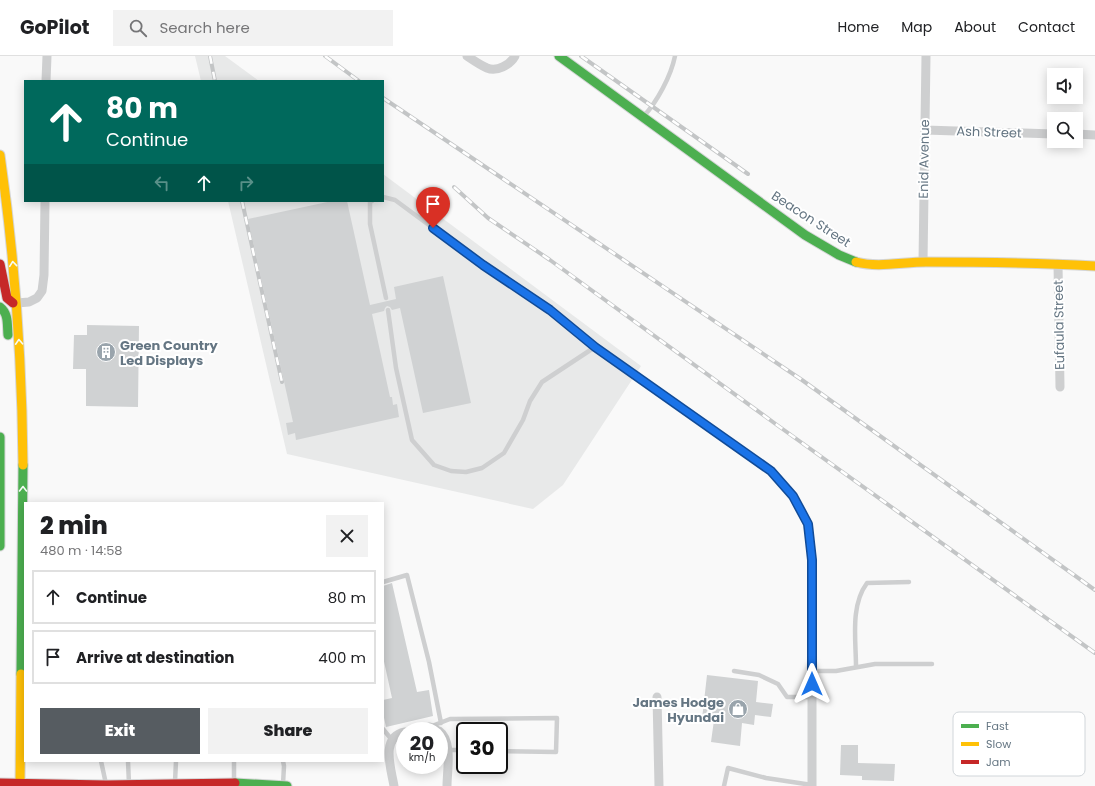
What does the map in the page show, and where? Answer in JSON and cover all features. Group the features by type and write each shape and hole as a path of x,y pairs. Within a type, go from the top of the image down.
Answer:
{"main road":[{"name":"Beacon Street","path":"559,56 806,235 846,258 860,263 884,264 923,262 1095,266"},
{"path":"0,155 17,303 22,409 24,567 23,698 20,785"},
{"path":"0,264 7,298 11,302 17,303"},
{"path":"0,307 3,308 6,315 8,336 22,409"},
{"path":"0,438 0,546"},
{"path":"0,784 175,785 234,783 287,786"}],"street":[{"path":"46,80 47,56"},
{"path":"467,56 488,68 502,68 512,61 515,56"},
{"name":"Enid Avenue","path":"923,262 926,56"},
{"name":"Ash Street","path":"925,130 1047,134"},
{"path":"1083,134 1095,135"},
{"path":"17,303 29,302 37,298 42,291 44,275 45,202"},
{"name":"Eufaula Street","path":"1058,264 1060,387"},
{"path":"812,575 812,786"},
{"path":"657,697 659,786"},
{"path":"394,786 389,748 392,740 396,736"},
{"path":"447,774 447,786"}],"lane":[{"path":"643,117 656,101 672,69 675,56"},
{"path":"384,198 395,200 483,265 550,310 595,347 771,471 793,496 808,524 812,575"},
{"path":"370,202 370,224 386,298"},
{"path":"388,310 396,368 412,440 434,465 451,471 466,472 482,468 504,453 523,420 530,401 542,382 595,347"},
{"path":"384,582 407,575 429,662 439,722"},
{"path":"856,667 855,614 862,590 867,583 909,582"},
{"path":"812,671 836,671 875,664 932,664"},
{"path":"734,671 759,675 778,684 786,697 812,697"},
{"path":"447,722 450,719 556,718 556,752 508,751"},
{"path":"384,730 392,740"},
{"path":"448,750 456,750"},
{"path":"101,762 106,785"},
{"path":"128,762 129,785"},
{"path":"175,785 176,762"},
{"path":"234,762 234,783"},
{"path":"283,762 283,786"},
{"path":"724,786 728,768 766,778 812,786"}],"shaded area":[{"path":"195,56 225,56 258,80 201,80"},
{"path":"384,175 641,366 563,485 533,509 287,454 228,202 384,202"}],"building":[{"path":"327,202 347,202 370,305 396,299 394,287 443,276 471,403 423,413 400,308 392,310 387,306 384,311 372,314 390,397 392,397 393,405 397,404 399,417 296,440 295,433 288,435 286,423 293,422 248,219"},
{"name":"Green Country Led Displays","path":"87,325 139,326 138,407 86,406 86,369 73,369 74,335 87,335"},
{"path":"392,583 417,692 429,690 433,716 407,722 396,722 396,725 386,727 384,718 384,700 392,698 384,662 384,586"},
{"name":"James Hodge Hyundai","path":"707,675 758,681 756,702 773,704 771,717 755,715 754,725 742,723 740,746 711,742 714,720 702,719"},
{"path":"841,745 858,745 858,763 895,764 894,781 862,780 862,776 840,775"}],"railway":[{"path":"210,56 215,80"},
{"path":"325,56 358,80"},
{"path":"581,56 748,174"},
{"path":"384,99 802,380 1095,590"},
{"path":"454,187 488,218 550,260 1095,653"},
{"path":"242,202 282,382"}],"traffic: fast":[{"path":"559,56 805,235 839,255 856,262"},
{"path":"0,307 6,316 8,335"},
{"path":"0,437 0,546"},
{"path":"21,674 23,465"},
{"path":"235,783 287,786"}],"traffic: slow":[{"path":"0,155 10,233 17,310 23,465"},
{"path":"856,262 873,265 917,262 947,262 1032,263 1095,266"},
{"path":"20,786 21,674"}],"traffic: jam":[{"path":"0,264 7,298 13,303"},
{"path":"0,783 106,785 235,783"}],"place":[{"name":"Green Country Led Displays","path":"106,352"},
{"name":"James Hodge Hyundai","path":"738,709"}],"route":[{"path":"433,228 483,265 550,310 595,347 771,471 793,496 808,524 812,560 812,684"}]}
